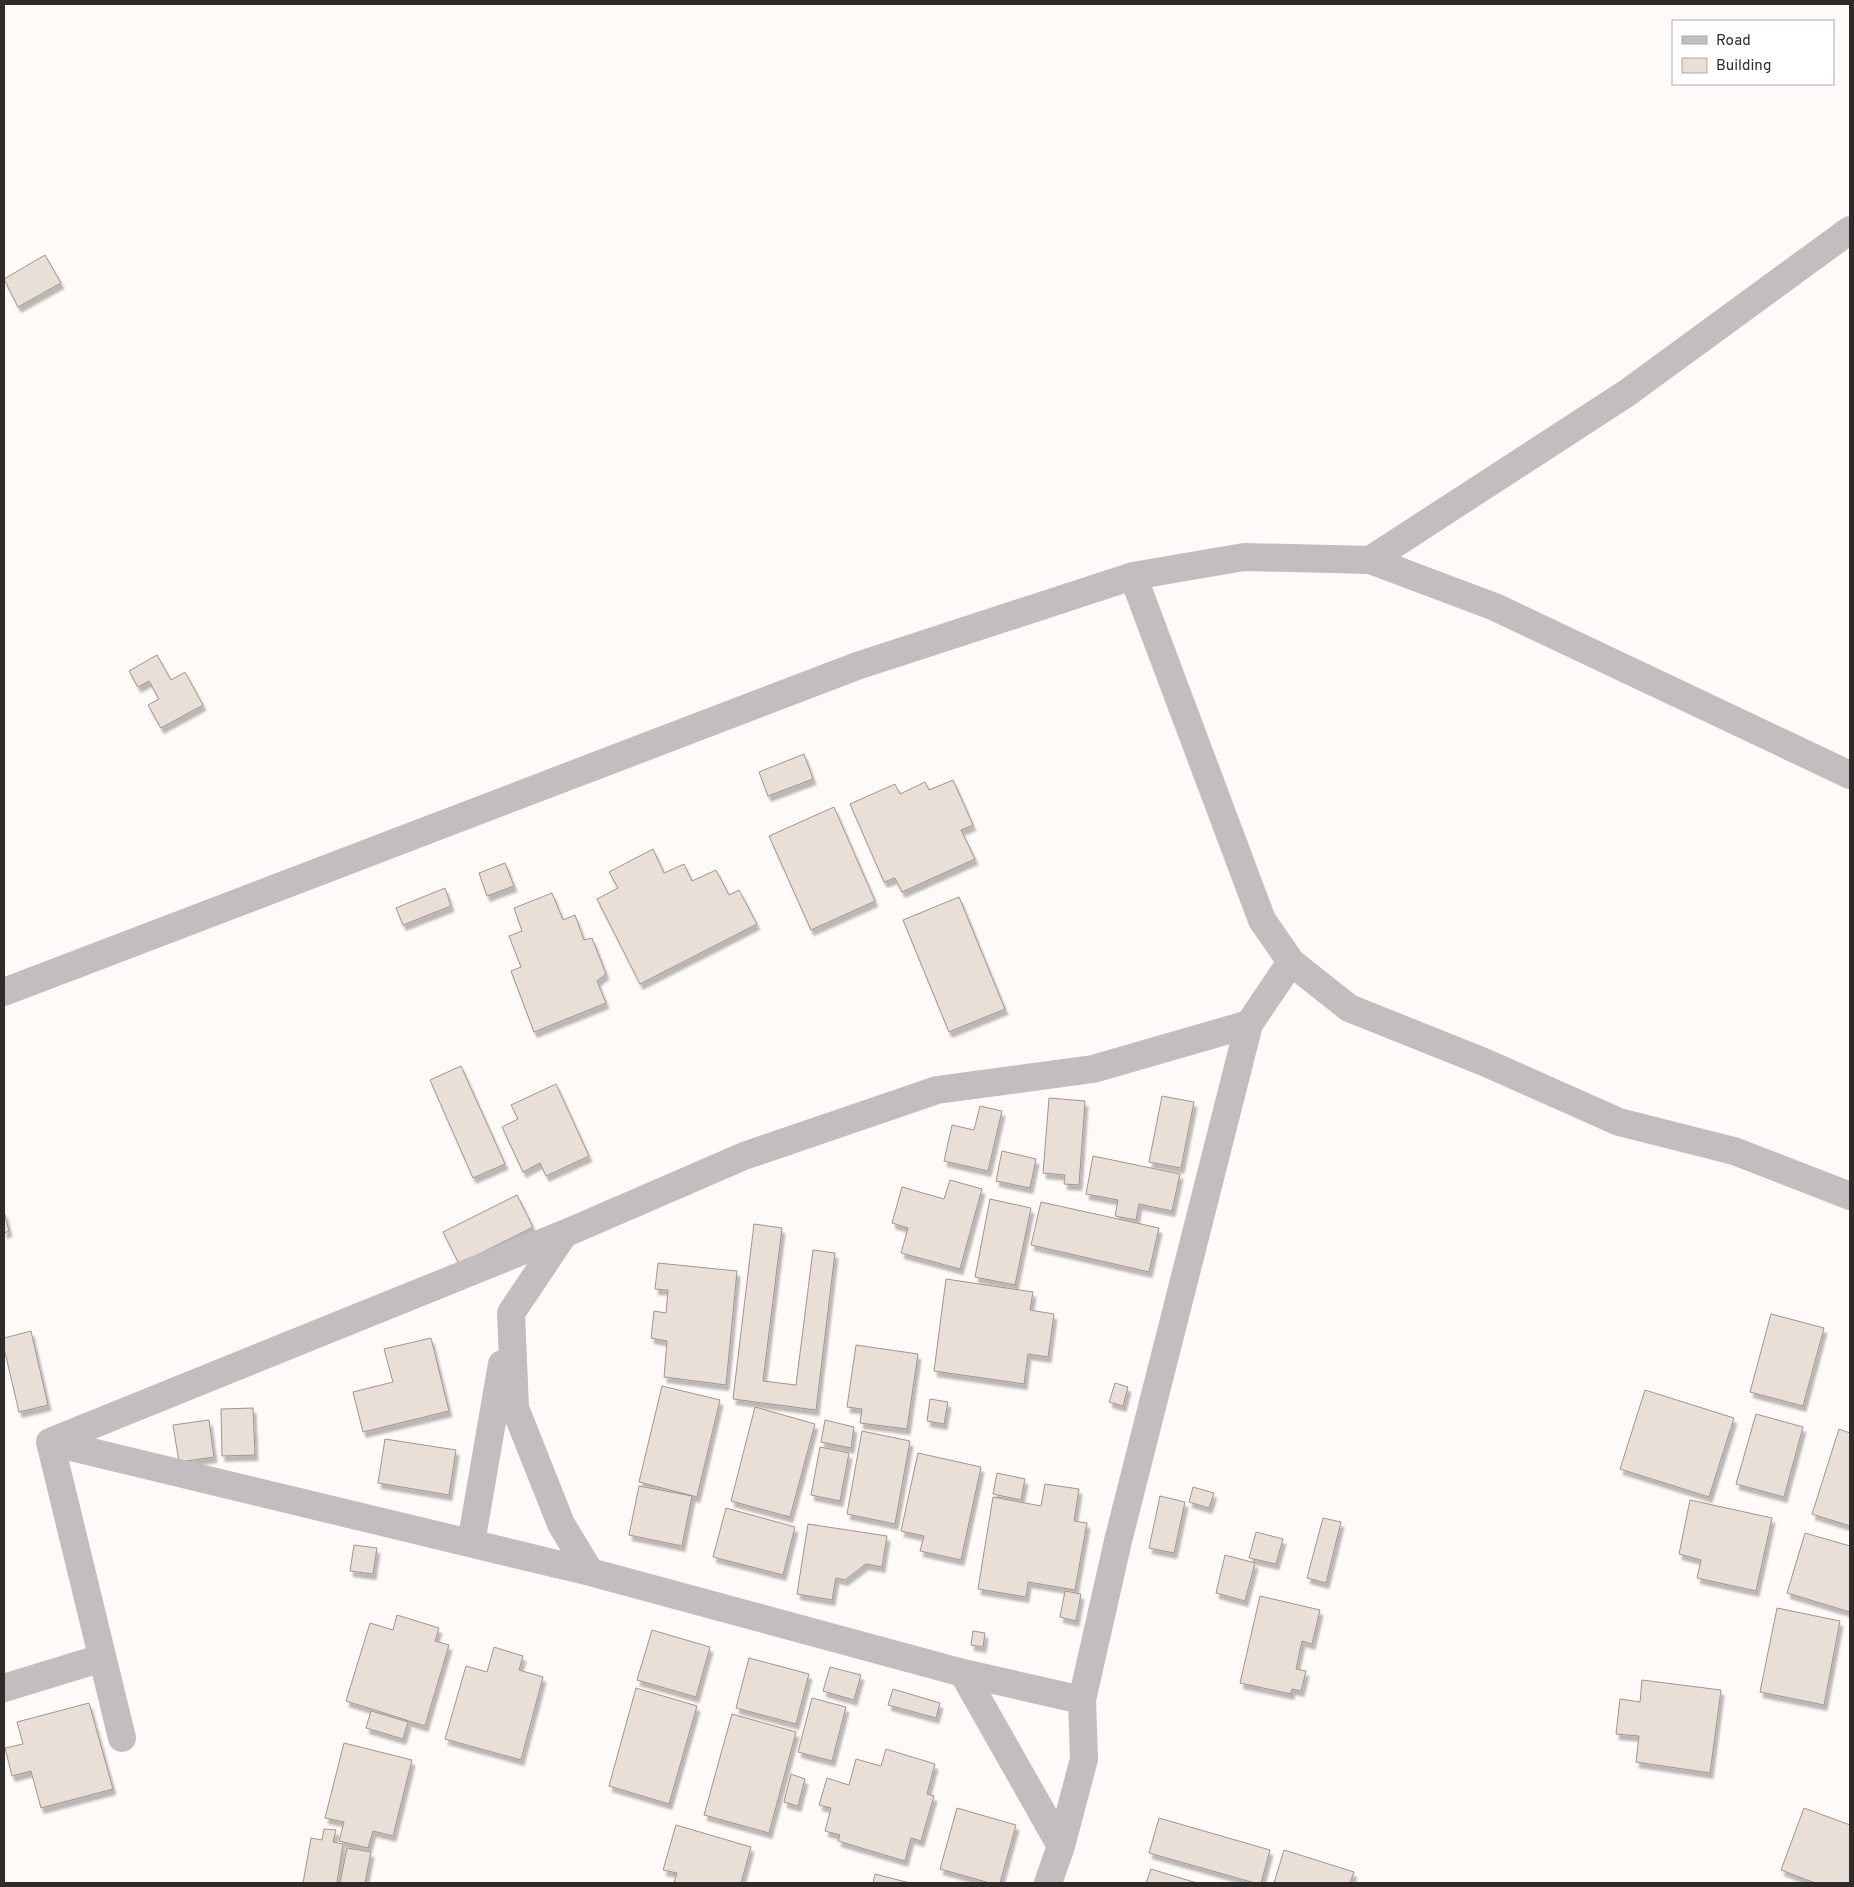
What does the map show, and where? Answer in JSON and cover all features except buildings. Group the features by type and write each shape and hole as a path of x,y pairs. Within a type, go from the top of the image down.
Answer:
{"street":[{"path":"1370,560 1627,393 1850,230"},
{"path":"4,992 857,666 1133,576 1244,557 1370,560 1495,607 1850,775"},
{"path":"1133,576 1262,920 1291,962 1349,1008 1484,1062 1619,1122 1734,1151 1850,1196"},
{"path":"1048,1883 1061,1846 1084,1759 1082,1700 1118,1541 1249,1024 1291,962"},
{"path":"50,1442 564,1234 744,1156 937,1090 1093,1069 1249,1024"},
{"path":"471,1543 511,1313 564,1234"},
{"path":"511,1313 516,1408 561,1524 590,1572"},
{"path":"50,1442 590,1572 963,1673 1082,1700"},
{"path":"50,1442 122,1738"},
{"path":"4,1688 102,1658"},
{"path":"963,1673 1061,1846"}]}
